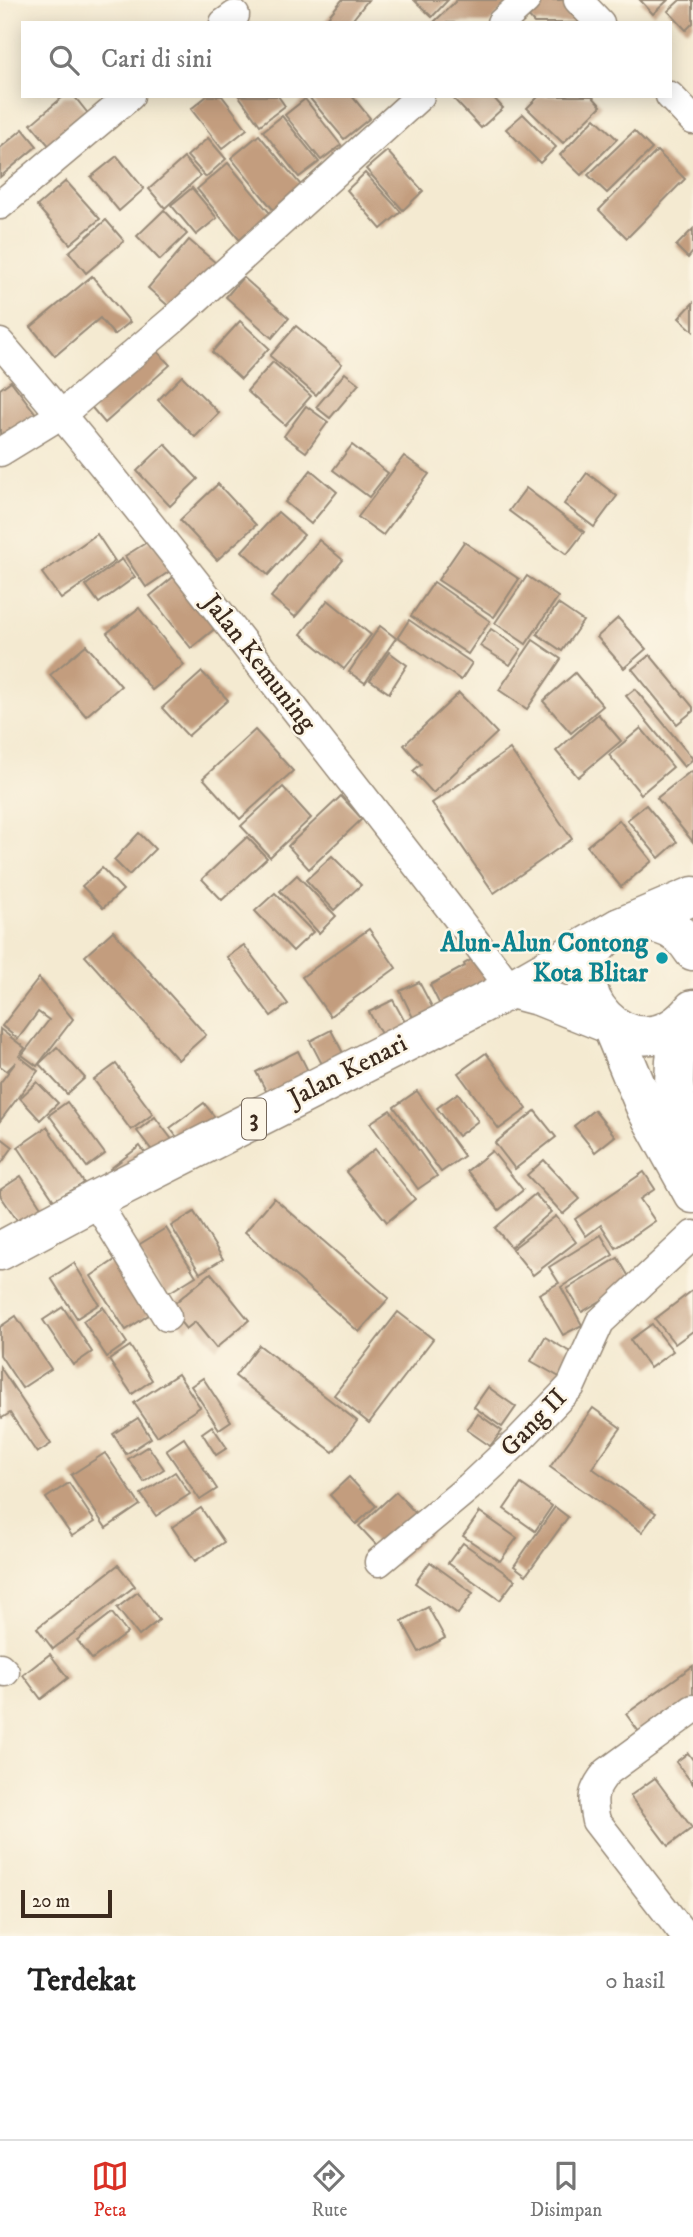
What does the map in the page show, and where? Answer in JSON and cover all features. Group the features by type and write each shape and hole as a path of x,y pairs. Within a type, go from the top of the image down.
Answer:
{"main road":[{"path":"692,1192 646,1109 611,1025 599,1014 591,1000 587,983 588,967 594,951 605,937 618,928 693,896"},
{"name":"3","path":"511,989 618,928 636,922 654,923 672,930 687,941 693,951"},
{"path":"511,989 541,997 628,1034 646,1036 664,1033 680,1024 693,1009"},
{"name":"Jalan Kenari","path":"0,1251 511,989"},
{"path":"692,1192 674,1084 675,1060 693,1009"}],"street":[{"path":"503,21 526,0"},
{"path":"578,0 598,21"},
{"path":"0,205 128,98"},
{"path":"0,452 62,414 173,320 418,98"},
{"path":"672,98 693,120"},
{"name":"Jalan Kemuning","path":"0,343 62,414 511,989"},
{"path":"95,1200 167,1317"},
{"name":"Gang II","path":"379,1562 469,1487 527,1432 571,1386 600,1322 693,1235"},
{"path":"684,1936 596,1821 592,1802 597,1784 607,1772 693,1709"}],"building":[{"path":"342,0 368,0 352,21 325,21"},
{"path":"414,0 448,0 432,17"},
{"path":"457,0 513,0 491,21 435,21"},
{"path":"542,0 564,0 583,21 532,21 527,15"},
{"path":"640,0 668,0 653,14"},
{"path":"680,0 693,0 693,23 686,30 668,11"},
{"path":"62,98 76,98 90,116 51,148 31,124"},
{"path":"205,98 224,98 247,129 222,149 191,109"},
{"path":"240,98 279,98 285,106 260,125"},
{"path":"310,98 354,98 370,118 344,139"},
{"path":"453,98 494,98 503,108 481,128"},
{"path":"537,98 594,98 601,106 563,143 527,108"},
{"path":"305,99 341,145 321,160 285,115"},
{"path":"523,114 556,147 540,163 506,129"},
{"path":"282,116 319,162 299,177 263,131"},
{"path":"595,118 617,139 581,175 560,155"},
{"path":"23,129 37,146 0,177 0,148"},
{"path":"634,131 652,149 607,193 588,175"},
{"path":"259,135 305,190 276,213 231,158"},
{"path":"208,138 226,159 206,177 187,156"},
{"path":"387,151 423,191 403,210 366,169"},
{"path":"657,151 685,179 627,238 599,210"},
{"path":"117,156 144,189 119,211 91,177"},
{"path":"184,158 200,176 165,208 149,189"},
{"path":"228,163 274,218 243,244 197,189"},
{"path":"365,173 401,212 381,229 347,190"},
{"path":"66,181 100,219 70,244 37,206"},
{"path":"192,188 217,218 196,235 171,205"},
{"path":"164,210 187,234 160,260 137,236"},
{"path":"106,220 124,241 86,273 69,252"},
{"path":"693,229 693,252 688,258 676,246"},
{"path":"189,240 216,263 174,311 148,288"},
{"path":"92,276 130,322 114,335 100,318 55,356 31,327"},
{"path":"243,277 289,318 272,338 226,297"},
{"path":"693,303 693,331 679,318"},
{"path":"240,321 269,348 241,379 212,352"},
{"path":"296,326 342,364 316,395 270,356"},
{"path":"151,345 170,365 105,423 87,402"},
{"path":"273,362 311,396 285,425 247,391"},
{"path":"345,373 359,384 330,418 316,407"},
{"path":"182,376 219,413 195,437 158,400"},
{"path":"11,381 36,414 0,441 0,389"},
{"path":"306,406 328,422 306,452 284,436"},
{"path":"165,444 198,479 170,506 137,471"},
{"path":"352,445 388,473 369,497 333,470"},
{"path":"404,456 429,474 383,535 358,517"},
{"path":"311,470 337,492 311,524 285,502"},
{"path":"587,473 617,496 594,527 564,504"},
{"path":"218,484 256,525 217,560 180,520"},
{"path":"526,488 584,532 567,554 509,511"},
{"path":"278,512 304,535 268,575 242,551"},
{"path":"97,534 115,561 61,599 42,573"},
{"path":"152,539 173,569 146,587 125,556"},
{"path":"319,540 343,560 295,617 271,597"},
{"path":"464,542 519,579 494,617 438,580"},
{"path":"122,559 135,577 99,603 86,585"},
{"path":"177,574 218,626 191,648 150,596"},
{"path":"527,576 558,597 526,644 495,623"},
{"path":"434,582 490,621 468,654 411,616"},
{"path":"328,600 371,635 344,669 301,634"},
{"path":"558,604 583,621 562,651 537,634"},
{"path":"139,608 184,665 152,690 107,633"},
{"path":"618,618 646,649 624,668 597,637"},
{"path":"409,620 472,663 461,680 398,637"},
{"path":"380,626 396,638 365,683 349,672"},
{"path":"491,629 521,649 510,665 480,646"},
{"path":"533,640 561,659 527,709 499,690"},
{"path":"86,645 121,686 86,716 50,675"},
{"path":"389,652 407,665 389,693 370,680"},
{"path":"650,655 693,707 693,711 677,724 632,669"},
{"path":"202,672 228,700 188,736 162,708"},
{"path":"575,673 603,706 571,733 543,701"},
{"path":"635,689 693,759 684,767 626,696"},
{"path":"459,693 497,733 433,793 413,771 421,764 404,745"},
{"path":"598,714 621,741 578,777 556,751"},
{"path":"641,728 673,767 641,794 609,755"},
{"path":"255,730 293,771 240,819 203,778"},
{"path":"510,749 572,839 494,893 432,803"},
{"path":"691,771 693,774 693,842 657,798"},
{"path":"283,787 311,818 270,857 241,826"},
{"path":"341,796 362,819 309,869 288,846"},
{"path":"646,805 677,842 659,858 627,820"},
{"path":"619,820 652,861 621,887 587,846"},
{"path":"139,833 155,849 129,875 114,860"},
{"path":"247,837 267,858 222,900 202,879"},
{"path":"332,856 361,885 334,910 306,880"},
{"path":"102,868 123,890 103,908 82,886"},
{"path":"297,875 336,916 319,933 280,891"},
{"path":"275,893 313,932 293,951 255,911"},
{"path":"369,929 396,968 330,1016 302,977"},
{"path":"113,931 206,1035 178,1060 85,956"},
{"path":"244,945 288,1004 271,1016 227,957"},
{"path":"480,955 497,988 441,1007 430,985"},
{"path":"39,978 73,1019 37,1066 22,1055 49,1020 38,1012 18,1039 2,1026"},
{"path":"419,982 439,1020 419,1030 400,991"},
{"path":"393,1000 411,1033 387,1045 369,1012"},
{"path":"0,1029 25,1048 19,1056 38,1071 0,1121 0,1083 16,1062 7,1071 0,1066"},
{"path":"331,1030 344,1055 323,1066 310,1041"},
{"path":"57,1047 85,1078 67,1094 39,1064"},
{"path":"298,1051 313,1081 272,1102 256,1072"},
{"path":"486,1053 527,1109 499,1129 458,1073"},
{"path":"116,1064 153,1114 131,1130 94,1080"},
{"path":"37,1082 58,1103 40,1120 20,1098"},
{"path":"417,1091 464,1156 441,1172 394,1107"},
{"path":"458,1093 478,1121 458,1136 437,1108"},
{"path":"67,1102 105,1154 87,1167 49,1115"},
{"path":"204,1103 220,1124 186,1149 170,1128"},
{"path":"390,1110 437,1176 418,1189 370,1123"},
{"path":"594,1110 615,1136 595,1152 574,1126"},
{"path":"535,1111 556,1137 515,1169 495,1143"},
{"path":"155,1117 179,1149 161,1162 137,1131"},
{"path":"47,1127 84,1183 55,1202 18,1147"},
{"path":"0,1137 13,1147 0,1165"},
{"path":"140,1146 150,1160 119,1182 110,1169"},
{"path":"375,1149 415,1199 387,1222 346,1172"},
{"path":"492,1151 523,1190 499,1210 467,1171"},
{"path":"544,1160 580,1199 563,1214 527,1175"},
{"path":"644,1172 655,1189 640,1199 655,1221 616,1248 601,1225 586,1236 575,1219"},
{"path":"21,1176 46,1215 24,1230 0,1195 0,1190"},
{"path":"535,1194 551,1212 511,1247 495,1228"},
{"path":"274,1198 389,1298 359,1332 245,1232"},
{"path":"194,1212 223,1259 200,1273 171,1226"},
{"path":"556,1216 576,1242 533,1275 512,1249"},
{"path":"166,1228 196,1276 165,1295 135,1247"},
{"path":"601,1235 613,1255 561,1287 582,1325 563,1335 539,1294 559,1283 549,1267"},
{"path":"618,1258 632,1282 582,1312 567,1289"},
{"path":"115,1260 150,1314 126,1330 91,1276"},
{"path":"74,1263 99,1304 77,1318 51,1278"},
{"path":"211,1273 249,1320 216,1348 195,1322 186,1329 169,1308"},
{"path":"693,1290 693,1331 675,1344 655,1319"},
{"path":"63,1307 92,1352 73,1365 43,1320"},
{"path":"103,1307 127,1343 107,1357 83,1321"},
{"path":"398,1312 433,1339 369,1423 334,1395"},
{"path":"16,1316 51,1369 22,1388 0,1355 0,1327"},
{"path":"652,1324 673,1351 650,1368 630,1340"},
{"path":"545,1337 577,1356 563,1379 531,1361"},
{"path":"259,1345 357,1421 333,1452 235,1376"},
{"path":"130,1346 152,1380 132,1394 109,1360"},
{"path":"0,1367 51,1444 37,1453 10,1413 2,1418 0,1415"},
{"path":"178,1374 200,1407 157,1436 134,1403"},
{"path":"203,1378 231,1421 219,1429 191,1386"},
{"path":"488,1387 516,1407 502,1427 474,1407"},
{"path":"593,1408 621,1428 592,1468 656,1513 642,1532 550,1467"},
{"path":"478,1414 502,1431 490,1446 467,1430"},
{"path":"138,1418 151,1438 126,1454 113,1434"},
{"path":"212,1426 227,1448 216,1455 202,1433"},
{"path":"184,1438 217,1489 200,1500 166,1450"},
{"path":"148,1446 164,1469 144,1482 128,1459"},
{"path":"105,1453 140,1505 106,1528 71,1475"},
{"path":"175,1472 190,1494 156,1516 141,1494"},
{"path":"349,1477 376,1506 356,1524 330,1495"},
{"path":"69,1483 95,1522 72,1536 46,1498"},
{"path":"521,1484 552,1506 535,1531 504,1509"},
{"path":"396,1492 432,1531 395,1565 359,1526"},
{"path":"555,1507 568,1517 526,1575 514,1566"},
{"path":"201,1508 224,1542 195,1561 172,1527"},
{"path":"480,1512 517,1538 500,1561 463,1536"},
{"path":"463,1543 515,1580 500,1600 448,1563"},
{"path":"430,1562 473,1593 458,1614 415,1583"},
{"path":"118,1565 135,1586 53,1649 37,1628"},
{"path":"138,1592 159,1620 139,1636 117,1608"},
{"path":"428,1607 445,1638 419,1652 402,1621"},
{"path":"112,1613 127,1633 92,1659 77,1640"},
{"path":"50,1654 68,1678 41,1699 23,1675"},
{"path":"693,1666 693,1705 645,1740 626,1714"},
{"path":"688,1753 693,1760 693,1784 676,1762"},
{"path":"655,1778 692,1828 668,1846 630,1796"}],"place":[{"name":"Alun-Alun Contong Kota Blitar","path":"662,958"}]}
